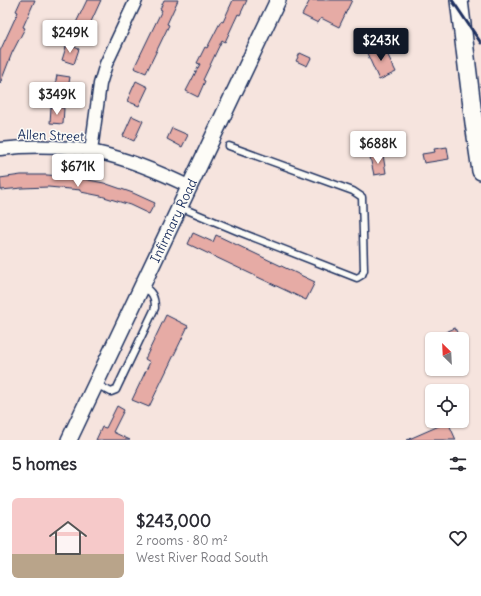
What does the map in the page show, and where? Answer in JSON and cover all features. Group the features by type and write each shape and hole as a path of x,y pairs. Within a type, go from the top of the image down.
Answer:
{"main road":[{"path":"459,0 481,171"}],"street":[{"path":"91,150 100,84 106,64 136,0"},
{"name":"Infirmary Road","path":"69,440 278,0"},
{"name":"Allen Street","path":"0,149 41,146 91,150 140,164 190,187"}],"lane":[{"path":"180,207 357,278 362,275 364,270 362,197 353,191 229,146"},
{"path":"96,384 111,392 116,390 155,308 155,299 150,290 142,286"}],"building":[{"path":"21,0 35,0 23,27 25,28 12,53 0,84 0,51 18,12 16,11"},
{"path":"87,0 101,0 85,35 73,29"},
{"path":"164,0 178,0 167,24 169,25 146,73 134,68 162,10 160,9"},
{"path":"233,0 247,0 240,15 238,14 225,42 222,40 203,80 205,81 198,97 186,91 200,64 197,63 205,47 207,48 221,21 223,22"},
{"path":"310,0 352,0 339,27 321,18 318,23 302,15"},
{"path":"382,43 396,72 379,80 366,51"},
{"path":"67,44 79,49 74,64 62,60"},
{"path":"300,53 311,58 307,66 296,61"},
{"path":"57,75 70,77 67,94 54,91"},
{"path":"136,81 148,87 139,106 127,101"},
{"path":"51,107 64,108 63,124 50,123"},
{"path":"132,116 143,121 134,141 123,136"},
{"path":"172,128 188,135 182,147 167,139"},
{"path":"447,147 449,159 424,163 422,154 435,152 434,149"},
{"path":"383,155 386,173 374,175 370,157"},
{"path":"21,175 73,177 104,183 133,193 155,203 149,214 130,205 101,196 81,192 81,190 48,187 1,190 0,178"},
{"path":"193,233 213,242 216,235 315,282 306,300 188,244"},
{"path":"166,315 188,326 149,407 132,400 150,362 145,359"},
{"path":"455,328 457,332 446,332"},
{"path":"117,406 124,410 113,432 130,440 96,440 102,427 106,428"},
{"path":"434,428 451,428 456,440 407,440"}],"railway":[{"path":"452,0 481,43"}]}
